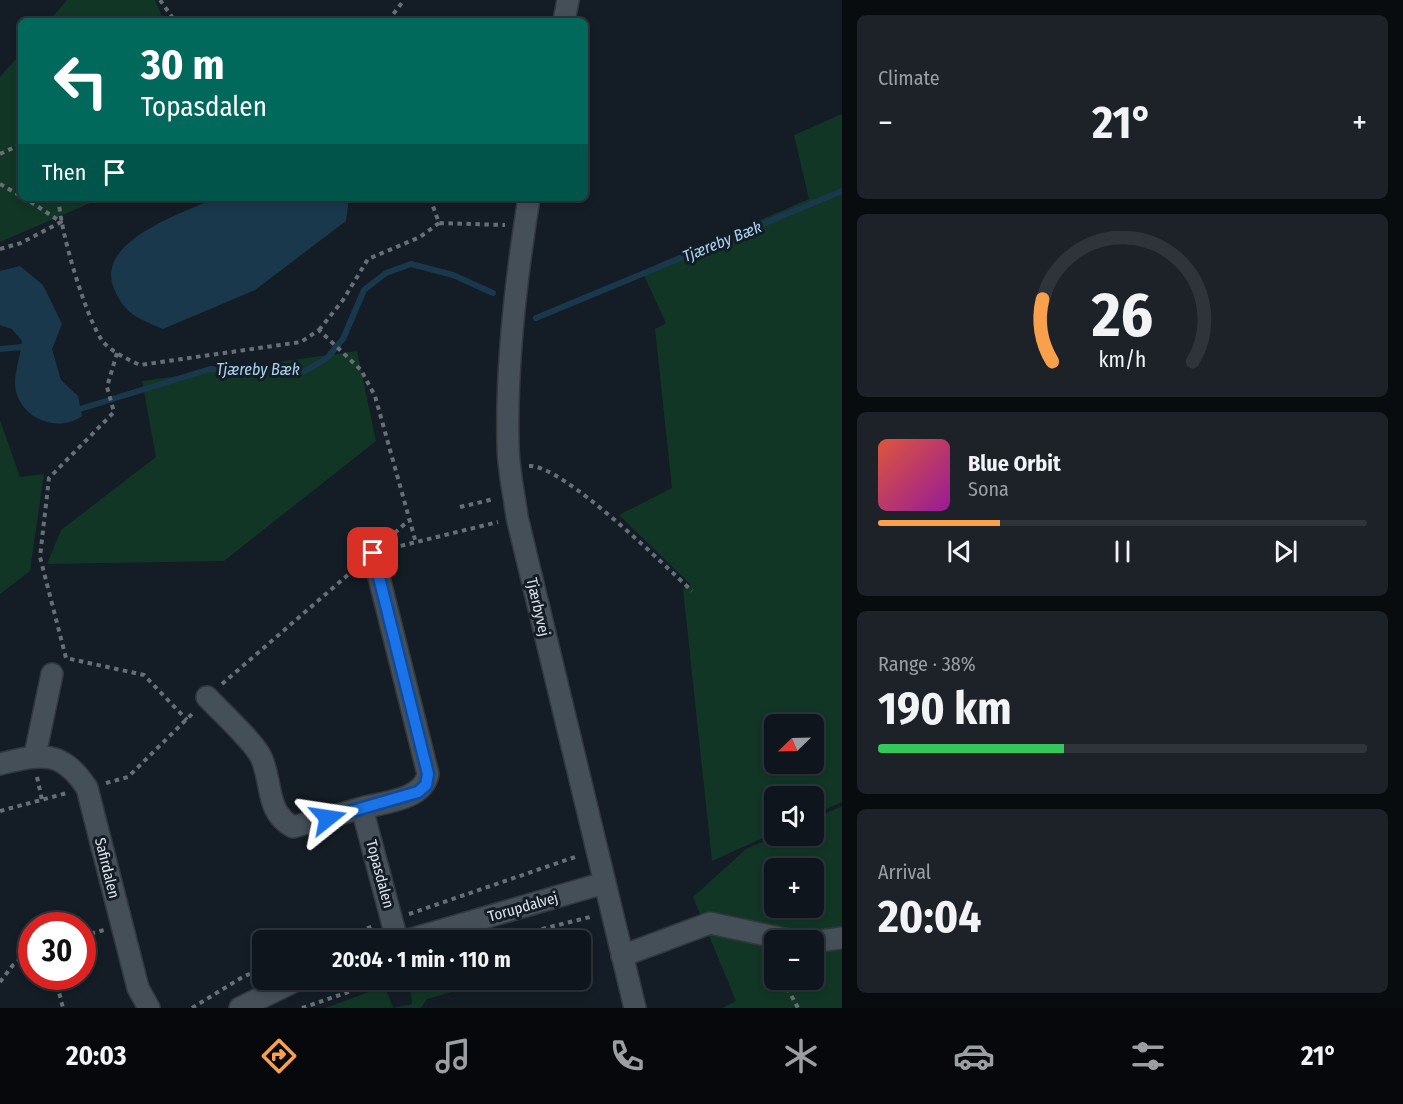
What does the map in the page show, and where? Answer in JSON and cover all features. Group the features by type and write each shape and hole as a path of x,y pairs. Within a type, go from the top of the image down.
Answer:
{"street":[{"path":"565,18 568,0"},
{"name":"Tjærbyvej","path":"529,201 511,364 508,446 516,517 635,1008"},
{"path":"207,697 261,756 275,814 293,827 418,792 426,785 428,774 373,553"},
{"path":"35,755 52,674"},
{"name":"Safirdalen","path":"0,764 35,755 58,759 74,769 87,788 138,988 149,1008"},
{"name":"Topasdalen","path":"363,808 394,930"},
{"name":"Torupdalvej","path":"442,930 604,883"},
{"path":"622,956 710,923 764,935"},
{"path":"824,940 842,938"},
{"path":"240,1008 277,990"}],"path":[{"path":"160,0 173,18"},
{"path":"390,18 404,0"},
{"path":"0,154 18,145"},
{"path":"0,184 18,194"},
{"path":"29,201 61,222"},
{"path":"59,201 61,222 71,264 103,341 117,353 140,365 301,342 319,330 343,300 368,259 420,237 439,223 525,225"},
{"path":"431,201 439,223"},
{"path":"0,249 21,243 61,222"},
{"path":"319,330 361,370 375,396 416,543"},
{"path":"117,353 107,387 114,412 49,478 40,557 66,658 144,675 188,720"},
{"path":"510,467 536,465 548,470 614,518 692,591"},
{"path":"460,507 514,494"},
{"path":"373,553 516,517"},
{"path":"0,811 128,777 188,720 207,697 409,520"},
{"path":"362,930 595,849"},
{"path":"538,930 611,912"},
{"path":"0,982 18,961"},
{"path":"192,1008 252,973"},
{"path":"58,990 63,1008"},
{"path":"302,1008 354,990"},
{"path":"788,990 798,1008"}],"green space":[{"path":"67,0 155,0 163,18 52,18"},
{"path":"18,56 18,201 95,201 0,242 0,77"},
{"path":"842,114 842,802 824,810 824,786 764,786 764,838 712,861 683,589 691,585 619,515 672,488 655,329 666,323 642,271 809,199 794,135"},
{"path":"357,351 376,441 224,561 47,564 61,530 156,457 142,381"},
{"path":"0,420 20,477 44,474 30,571 0,594"},
{"path":"842,806 842,1008 722,1008 736,1001 693,897 746,849 764,841 764,846 824,846 824,814"},
{"path":"374,990 387,992 393,1008 325,1008"},
{"path":"411,990 459,990 427,999 421,1008 393,1008 412,1004"}],"water":[{"path":"209,201 349,201 346,221 255,290 163,329 146,322 127,309 113,286 112,270 118,255 130,242 166,220"},
{"path":"20,266 43,285 62,324 52,349 61,380 78,396 82,416 72,421 49,423 39,419 29,413 17,394 15,378 22,341 12,329 0,325 0,271"}],"waterway":[{"name":"Tjæreby Bæk","path":"536,318 842,191"},
{"name":"Tjæreby Bæk","path":"80,409 210,369 305,371 327,358 343,339 364,290 386,273 411,264 453,275 493,293"},
{"path":"0,349 22,347"}],"route":[{"path":"328,818 418,792 426,785 428,774 373,553"}]}
